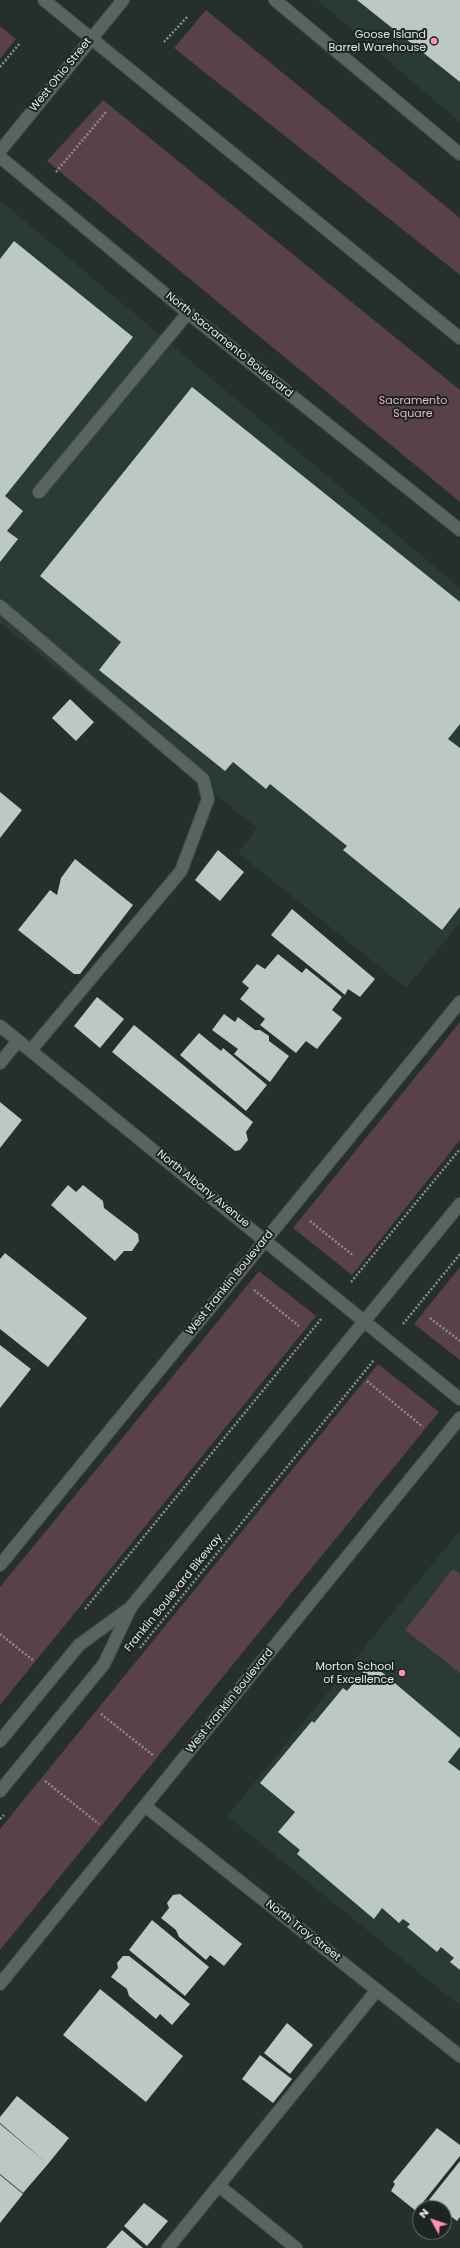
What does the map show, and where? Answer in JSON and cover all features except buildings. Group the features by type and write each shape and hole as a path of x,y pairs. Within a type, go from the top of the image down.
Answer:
{"street":[{"path":"44,0 460,338"},
{"name":"West Ohio Street","path":"0,151 123,0"},
{"path":"276,0 460,154"},
{"name":"North Sacramento Boulevard","path":"0,157 188,313 460,530"},
{"path":"39,492 188,313"},
{"path":"0,606 203,779 208,798 181,871 30,1050"},
{"name":"West Franklin Boulevard","path":"0,1565 460,1002"},
{"name":"North Albany Avenue","path":"0,1026 266,1240 460,1400"},
{"path":"0,1063 18,1041"},
{"path":"0,1791 104,1664 131,1607 460,1204"},
{"name":"West Franklin Boulevard","path":"0,1984 460,1418"},
{"path":"0,1741 78,1645 131,1607"},
{"name":"North Troy Street","path":"145,1806 460,2056"},
{"path":"168,2248 377,1990"},
{"path":"219,2186 296,2248"}],"path":[{"path":"164,42 188,16"},
{"path":"0,67 20,44"},
{"path":"55,172 106,112"},
{"path":"365,1265 460,1149"},
{"path":"308,1219 354,1256"},
{"path":"417,1307 460,1254"},
{"path":"251,1287 299,1326"},
{"path":"430,1318 460,1342"},
{"path":"84,1610 309,1334"},
{"name":"Franklin Boulevard Bikeway","path":"137,1651 361,1376"},
{"path":"367,1381 423,1427"},
{"path":"0,1634 36,1662"},
{"path":"101,1714 154,1756"},
{"path":"45,1781 99,1824"},
{"path":"0,1819 5,1814"}],"shaded area":[{"path":"317,0 460,0 460,122"},
{"path":"0,200 460,588 460,923 406,988 238,853 257,828 0,623"},
{"name":"Morton School of Excellence","path":"460,1530 460,2006 227,1816"}],"green space":[{"path":"206,10 460,218 460,275 174,48"},
{"path":"0,26 16,39 0,59"},
{"name":"Sacramento Square","path":"103,100 460,390 460,502 47,161"},
{"path":"460,1022 460,1140 352,1275 293,1228"},
{"path":"460,1267 460,1360 414,1324"},
{"path":"259,1271 316,1316 0,1705 0,1587"},
{"path":"378,1364 439,1412 0,1950 0,1829"},
{"path":"453,1569 460,1574 460,1673 405,1630"}],"place":[{"name":"Goose Island Barrel Warehouse","path":"434,41"},
{"name":"Morton School of Excellence","path":"402,1673"}]}
